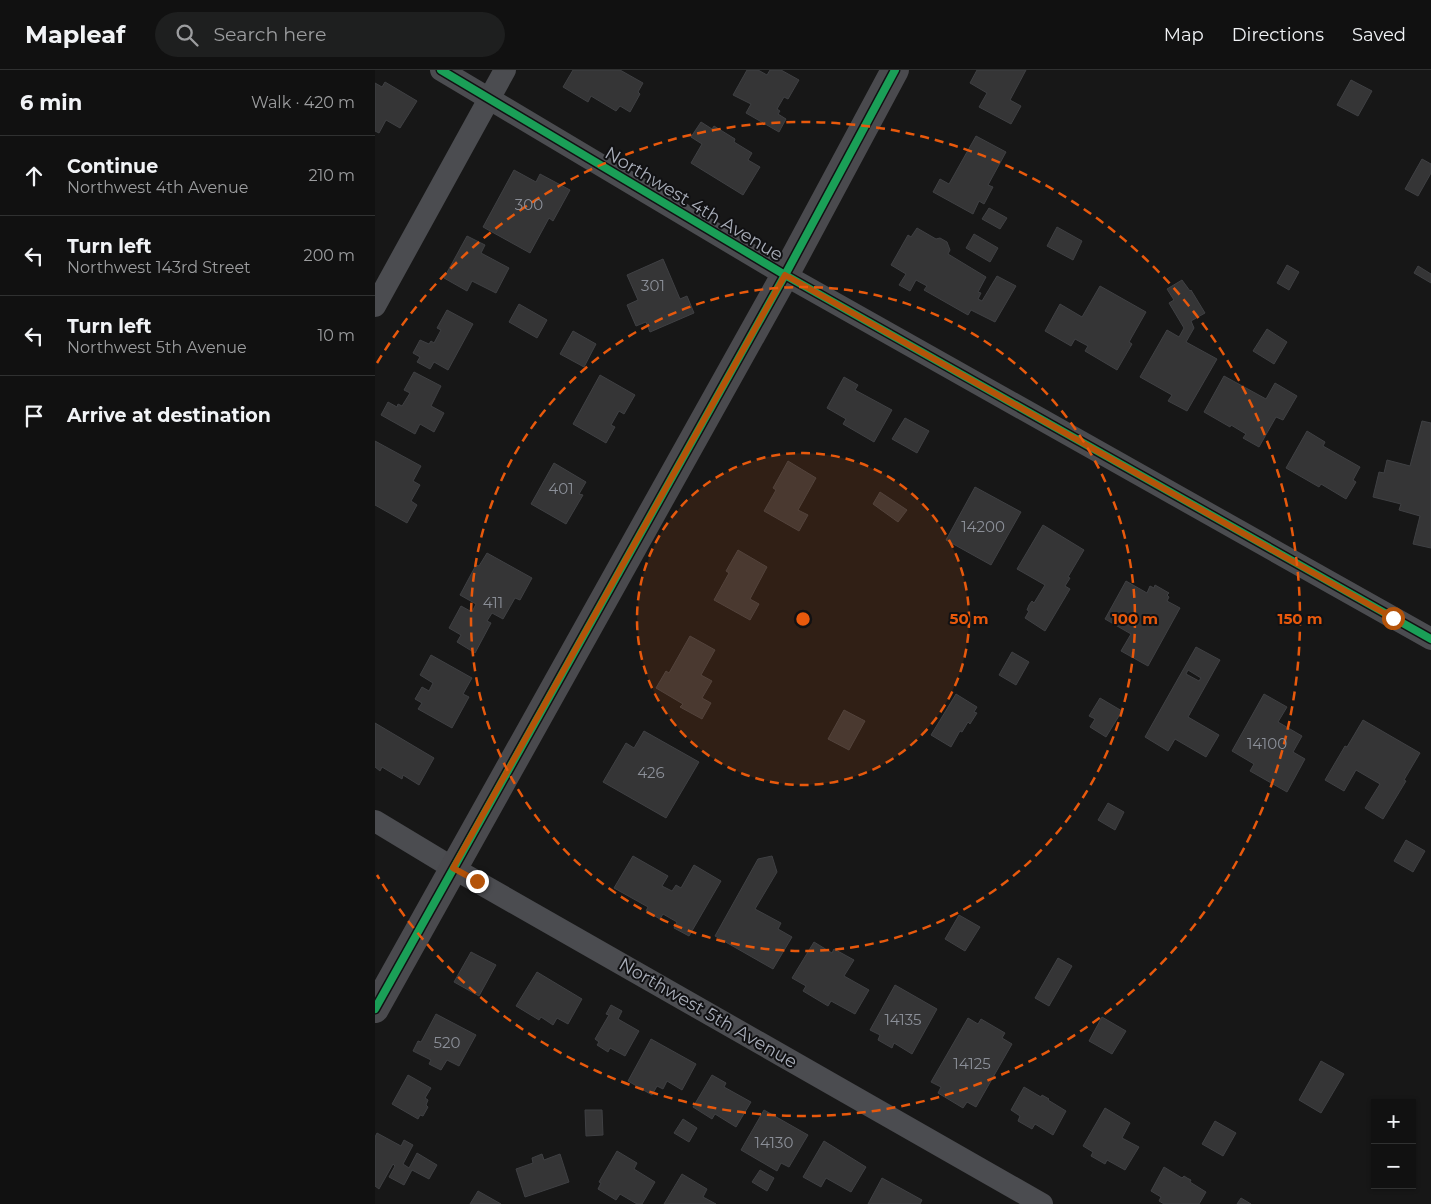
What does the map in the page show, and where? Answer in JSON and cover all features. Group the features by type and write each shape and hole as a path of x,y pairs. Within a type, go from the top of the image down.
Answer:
{"street":[{"name":"Northwest 4th Avenue","path":"441,70 785,275 1431,639"},
{"path":"375,306 505,70"},
{"path":"375,1009 785,275 895,70"},
{"name":"Northwest 5th Avenue","path":"375,821 453,868 1042,1204"}],"building":[{"path":"573,70 620,70 643,83 638,92 640,94 630,112 620,106 616,111 591,96 588,102 563,87"},
{"path":"747,70 758,70 767,75 770,70 781,70 799,80 788,99 784,97 777,109 780,111 778,114 786,119 779,132 746,113 751,104 733,95"},
{"path":"977,70 1026,70 1010,100 1021,106 1011,124 979,107 987,93 970,83"},
{"path":"1351,80 1372,91 1358,116 1337,105"},
{"path":"385,82 417,101 400,128 386,120 379,133 375,131 375,83 382,87"},
{"path":"701,122 712,129 714,126 735,139 734,142 752,153 748,160 760,167 743,195 691,163 702,144 691,137"},
{"path":"976,136 1006,152 988,185 993,187 984,204 979,201 973,214 933,192 940,179 949,184"},
{"path":"1422,159 1431,164 1431,173 1418,196 1405,189"},
{"path":"514,170 536,182 540,174 570,190 553,221 549,218 530,253 483,227"},
{"path":"989,208 1007,218 1000,229 982,219"},
{"path":"1057,227 1082,241 1073,260 1047,246"},
{"path":"917,228 936,239 940,238 947,242 950,250 948,254 986,277 978,292 981,293 978,299 982,301 997,276 1016,286 995,322 971,310 968,315 924,290 927,286 916,280 910,291 899,285 906,274 891,265 908,235 911,237"},
{"path":"974,234 998,248 990,262 966,248"},
{"path":"467,236 485,245 481,253 509,268 496,293 472,281 467,291 444,278"},
{"path":"663,259 680,299 687,296 694,313 650,332 646,322 636,326 627,305 638,300 627,275"},
{"path":"1287,265 1299,272 1289,290 1277,283"},
{"path":"1418,266 1431,274 1431,283 1414,273"},
{"path":"1182,280 1191,290 1205,313 1191,321 1194,328 1186,342 1217,359 1187,411 1168,401 1172,395 1140,377 1167,330 1179,337 1184,328 1169,303 1174,300 1167,289"},
{"path":"1100,286 1146,312 1129,342 1132,344 1117,370 1085,351 1088,346 1075,339 1071,346 1045,331 1060,304 1082,317"},
{"path":"519,304 547,320 537,338 509,322"},
{"path":"447,310 473,324 448,370 434,362 430,369 417,362 420,357 413,353 420,340 429,344 431,341 434,343 441,330 437,328"},
{"path":"1267,329 1287,342 1274,364 1253,351"},
{"path":"573,331 596,344 584,367 560,354"},
{"path":"414,372 441,386 431,406 444,413 434,432 420,424 415,434 381,415 388,402 397,407 398,404 402,406 410,393 404,390"},
{"path":"600,375 635,395 624,414 619,411 611,425 615,427 606,443 573,424"},
{"path":"1224,376 1266,399 1275,383 1297,396 1283,420 1276,417 1259,447 1243,438 1246,434 1204,412"},
{"path":"844,377 858,385 855,390 892,410 874,442 843,424 846,419 827,408"},
{"path":"905,418 929,431 917,453 892,439"},
{"path":"1422,421 1431,423 1431,548 1413,544 1420,516 1399,510 1401,504 1373,497 1379,472 1384,473 1387,460 1410,466"},
{"path":"1307,431 1325,442 1323,446 1360,467 1353,480 1356,482 1346,499 1321,484 1319,487 1286,468"},
{"path":"375,441 421,466 413,481 420,485 411,501 417,505 407,523 375,505"},
{"path":"788,461 816,478 798,510 808,515 799,531 764,511 776,490 773,488"},
{"path":"554,463 586,482 579,494 583,495 566,524 531,504"},
{"path":"975,487 1021,512 991,565 946,540"},
{"path":"880,492 907,510 898,522 873,504"},
{"path":"1043,525 1084,550 1068,577 1070,578 1065,586 1070,589 1045,631 1025,618 1029,611 1027,610 1029,605 1032,601 1034,603 1045,585 1017,569"},
{"path":"738,550 767,567 750,599 759,604 750,620 714,600 729,573 726,571"},
{"path":"487,553 532,578 520,600 515,598 503,619 492,613 487,621 491,623 475,653 457,642 461,635 449,628 461,606 472,612 476,604 460,595 476,565 479,566"},
{"path":"1126,581 1147,593 1150,586 1154,588 1155,585 1169,593 1167,601 1180,608 1148,666 1121,651 1131,634 1105,619"},
{"path":"690,636 715,650 701,675 712,681 702,698 711,703 702,719 680,707 683,704 656,688 666,671 669,673"},
{"path":"1196,647 1220,660 1188,717 1219,735 1206,757 1175,739 1168,751 1145,737","holes":["1188,670 1201,678 1199,681 1186,674"]},
{"path":"1012,652 1029,662 1016,685 999,675"},
{"path":"431,655 472,678 463,694 469,697 452,728 418,709 422,703 415,699 422,687 429,691 433,683 420,675"},
{"path":"956,694 977,707 974,712 977,713 970,724 968,722 962,732 960,731 951,747 931,735"},
{"path":"1264,694 1287,707 1278,722 1302,736 1293,752 1305,759 1287,792 1250,771 1254,764 1232,751"},
{"path":"1100,698 1122,711 1106,737 1090,727 1095,719 1089,716"},
{"path":"844,710 865,721 849,750 828,739"},
{"path":"1363,720 1420,753 1383,819 1365,808 1380,784 1356,770 1344,791 1325,780"},
{"path":"375,723 434,758 419,785 403,775 402,779 382,767 380,771 375,767"},
{"path":"644,731 699,762 666,818 603,782 626,743 634,748"},
{"path":"1108,803 1124,812 1115,830 1098,820"},
{"path":"1406,840 1425,851 1413,872 1394,861"},
{"path":"633,856 668,876 662,886 672,891 676,885 681,888 694,865 721,881 689,936 674,928 677,922 663,914 660,919 646,911 648,907 614,888"},
{"path":"772,856 777,872 755,909 781,923 778,929 792,937 773,969 715,936 758,859"},
{"path":"959,915 980,927 965,951 945,939"},
{"path":"814,942 832,953 834,949 854,960 844,976 869,990 855,1014 831,1001 828,1006 803,991 806,986 792,978"},
{"path":"471,952 496,965 479,996 454,982"},
{"path":"1058,958 1072,966 1049,1006 1035,998"},
{"path":"537,972 582,999 568,1024 557,1018 553,1025 541,1017 539,1020 516,1006"},
{"path":"895,985 937,1009 912,1054 894,1043 892,1048 878,1040 880,1035 870,1030"},
{"path":"611,1005 622,1011 618,1019 639,1031 625,1056 610,1048 608,1052 597,1045 599,1042 595,1039 609,1015 606,1014"},
{"path":"436,1014 476,1035 459,1066 447,1060 441,1070 429,1064 431,1060 413,1051 418,1041 421,1042"},
{"path":"1102,1017 1126,1031 1112,1054 1089,1041"},
{"path":"968,1018 978,1024 981,1019 1005,1033 1002,1038 1012,1044 976,1107 967,1102 963,1108 938,1093 941,1087 931,1082"},
{"path":"651,1039 696,1064 682,1090 667,1081 663,1089 657,1086 652,1095 628,1081"},
{"path":"1321,1061 1344,1074 1321,1113 1299,1100"},
{"path":"408,1075 431,1088 425,1098 428,1100 426,1105 428,1107 423,1116 420,1115 418,1119 392,1104"},
{"path":"712,1075 726,1083 724,1087 751,1102 736,1127 715,1114 712,1119 693,1107"},
{"path":"1024,1087 1041,1097 1042,1095 1049,1099 1066,1111 1053,1135 1035,1124 1032,1129 1018,1121 1020,1116 1011,1110"},
{"path":"1105,1108 1130,1123 1122,1138 1139,1147 1125,1170 1107,1160 1105,1164 1091,1156 1093,1152 1083,1146"},
{"path":"585,1110 602,1110 603,1135 586,1136"},
{"path":"764,1110 808,1135 789,1167 781,1163 777,1171 741,1150"},
{"path":"683,1119 697,1128 689,1142 674,1133"},
{"path":"1215,1121 1236,1133 1223,1156 1202,1144"},
{"path":"377,1133 401,1146 404,1140 413,1145 403,1164 409,1168 417,1153 437,1165 429,1179 412,1170 404,1185 389,1177 395,1166 393,1164 379,1189 375,1186 375,1137"},
{"path":"824,1141 866,1167 851,1192 826,1178 821,1187 803,1177"},
{"path":"617,1151 637,1163 634,1169 655,1182 642,1204 637,1204 620,1194 616,1200 598,1189 601,1183 599,1182"},
{"path":"542,1154 544,1160 560,1154 569,1182 525,1197 516,1169 533,1163 532,1158"},
{"path":"1164,1167 1182,1178 1184,1176 1191,1180 1190,1182 1206,1192 1199,1204 1164,1204 1159,1201 1161,1197 1151,1191"},
{"path":"760,1170 774,1178 767,1191 752,1182"},
{"path":"682,1174 707,1189 703,1197 716,1204 664,1204"},
{"path":"882,1178 922,1200 920,1204 868,1204"},
{"path":"478,1191 501,1204 470,1204"},
{"path":"1241,1198 1251,1204 1237,1204"}],"cycle path":[{"path":"441,70 785,275 1431,639"},
{"path":"375,1009 785,275 895,70"}],"route":[{"path":"477,881 453,868 785,275 1393,618"}]}
